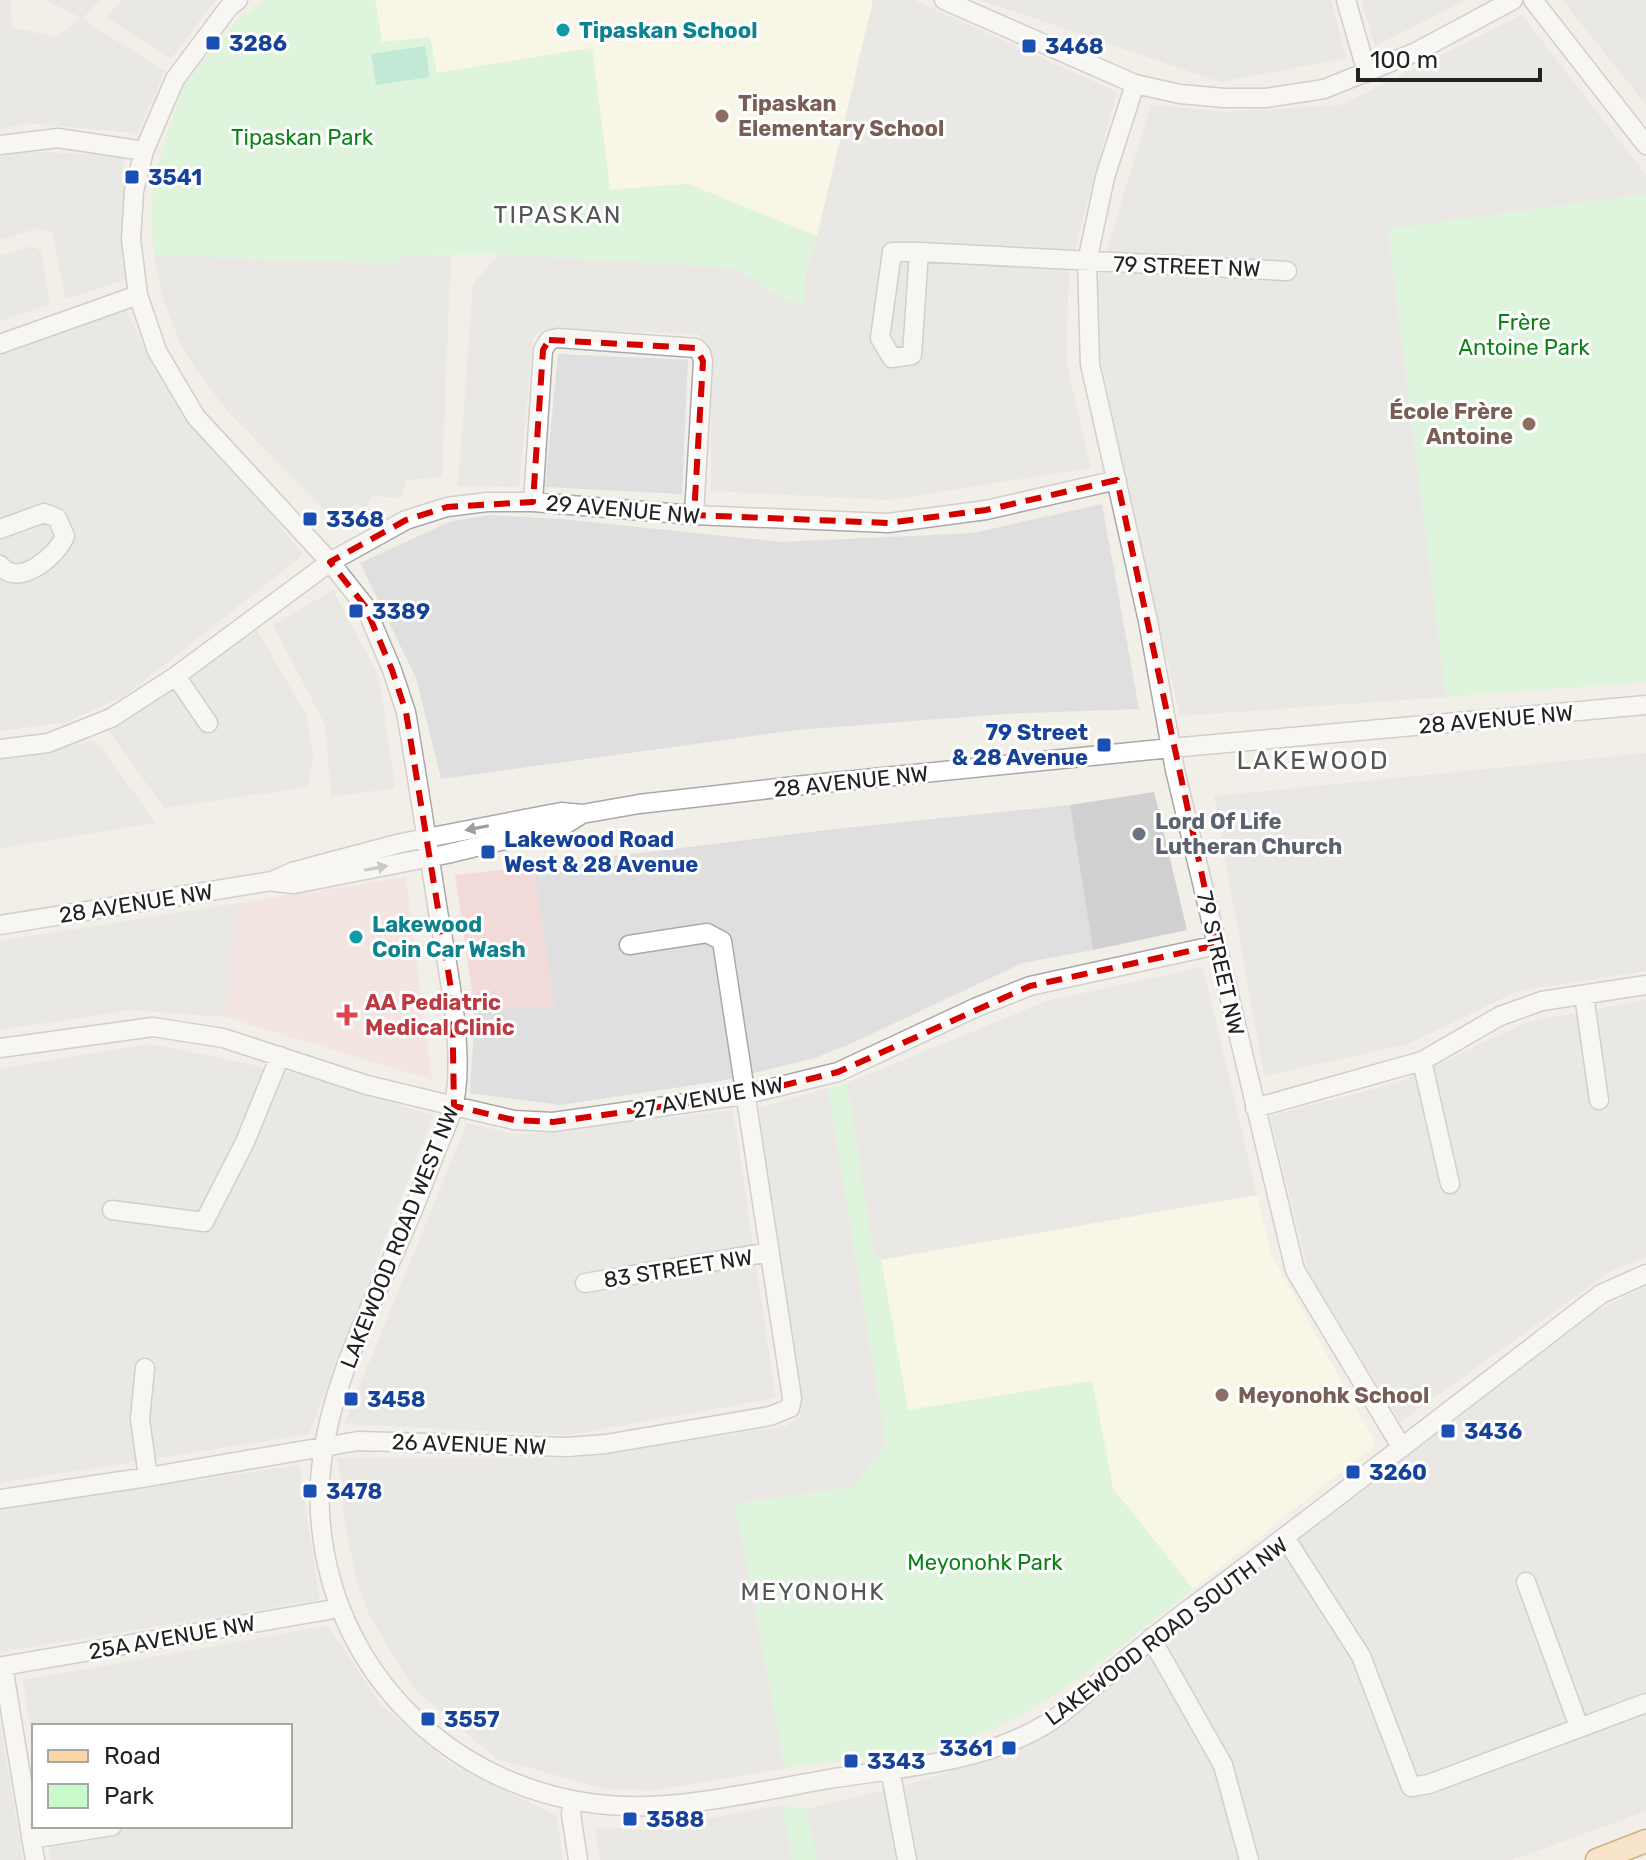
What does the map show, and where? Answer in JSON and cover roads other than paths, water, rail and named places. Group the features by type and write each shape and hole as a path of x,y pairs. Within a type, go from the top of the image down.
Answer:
{"main road":[{"path":"1597,1860 1646,1841"}],"street":[{"name":"LAKEWOOD ROAD WEST NW","path":"238,0 229,7 175,79 144,151 134,191 131,239 138,295 157,351 196,417 330,562 365,606 406,712 452,995 457,1074 454,1106 409,1220 363,1321 338,1389 319,1476 320,1521 340,1608 367,1662 398,1704 434,1738 473,1764"},
{"path":"1346,0 1367,73"},
{"path":"953,2 1135,84 1180,94 1266,98 1324,89 1367,73 1416,52 1513,0"},
{"path":"1533,0 1646,145"},
{"name":"79 STREET NW","path":"1135,84 1105,177 1087,262 1090,364 1148,621 1171,748 1295,1270 1402,1448"},
{"path":"0,145 58,138 144,151"},
{"name":"79 STREET NW","path":"919,252 912,355 892,358 880,338 892,252 919,252 1287,271"},
{"path":"0,344 138,295"},
{"path":"533,502 543,350 549,340 558,338 696,348 701,353 701,402 694,515"},
{"name":"29 AVENUE NW","path":"0,749 48,743 111,718 176,676 330,562 406,520 447,507 487,502 533,502 694,515 888,523 986,510 1117,480"},
{"path":"0,529 44,513 57,518 65,536 56,551 25,573 12,574 0,565"},
{"path":"176,676 208,723"},
{"name":"28 AVENUE NW","path":"0,925 272,881 292,872 427,837 561,812 582,814 639,804 795,786 1646,705"},
{"name":"28 AVENUE NW","path":"272,881 294,884 430,857 563,826 582,814"},
{"name":"83 STREET NW","path":"629,945 707,933 722,941 792,1398 790,1408"},
{"name":"27 AVENUE NW","path":"0,1048 153,1027 223,1038 367,1085 454,1106 514,1120 553,1122 744,1095 838,1072 977,1007 1030,986 1217,945"},
{"path":"1255,1108 1422,1061 1500,1016 1542,1001 1646,985"},
{"path":"1584,995 1599,1100"},
{"path":"112,1210 204,1222 245,1142 280,1056"},
{"path":"1422,1061 1450,1184"},
{"name":"83 STREET NW","path":"585,1283 770,1252"},
{"name":"LAKEWOOD ROAD SOUTH NW","path":"473,1764 516,1785 573,1801 646,1806 953,1760 1010,1742 1053,1720 1151,1638 1286,1539 1601,1294 1646,1274"},
{"path":"145,1368 140,1419 148,1477"},
{"name":"26 AVENUE NW","path":"0,1499 358,1441 567,1447 606,1444 770,1416 790,1408"},
{"path":"1286,1539 1361,1656 1411,1787 1420,1787 1646,1703"},
{"path":"1526,1582 1579,1727"},
{"name":"25A AVENUE NW","path":"31,1839 3,1666 340,1608"},
{"path":"1151,1638 1223,1765 1249,1860"},
{"path":"890,1769 907,1860"},
{"path":"573,1801 571,1814 578,1860"},
{"path":"35,1860 31,1839 100,1828"}],"place":[{"name":"Tipaskan School","path":"563,30"},
{"name":"3286","path":"213,43"},
{"name":"3468","path":"1029,46"},
{"name":"Tipaskan Elementary School","path":"722,116"},
{"name":"3541","path":"132,177"},
{"name":"École Frère Antoine","path":"1529,424"},
{"name":"3368","path":"310,519"},
{"name":"3389","path":"356,611"},
{"name":"79 Street & 28 Avenue","path":"1104,745"},
{"name":"Lord Of Life Lutheran Church","path":"1139,834"},
{"name":"Lakewood Road West & 28 Avenue","path":"488,852"},
{"name":"Lakewood Coin Car Wash","path":"356,937"},
{"name":"AA Pediatric Medical Clinic","path":"347,1015"},
{"name":"Meyonohk School","path":"1222,1395"},
{"name":"3458","path":"351,1399"},
{"name":"3436","path":"1448,1431"},
{"name":"3260","path":"1353,1472"},
{"name":"3478","path":"310,1491"},
{"name":"3557","path":"428,1719"},
{"name":"3361","path":"1009,1748"},
{"name":"3343","path":"851,1761"},
{"name":"3588","path":"630,1819"}],"district":[{"name":"TIPASKAN","path":"558,215"},
{"name":"LAKEWOOD","path":"1313,760"},
{"name":"MEYONOHK","path":"813,1592"}],"park label":[{"name":"Tipaskan Park","path":"302,137"},
{"name":"Frère Antoine Park","path":"1524,334"},
{"name":"Meyonohk Park","path":"985,1562"}]}
